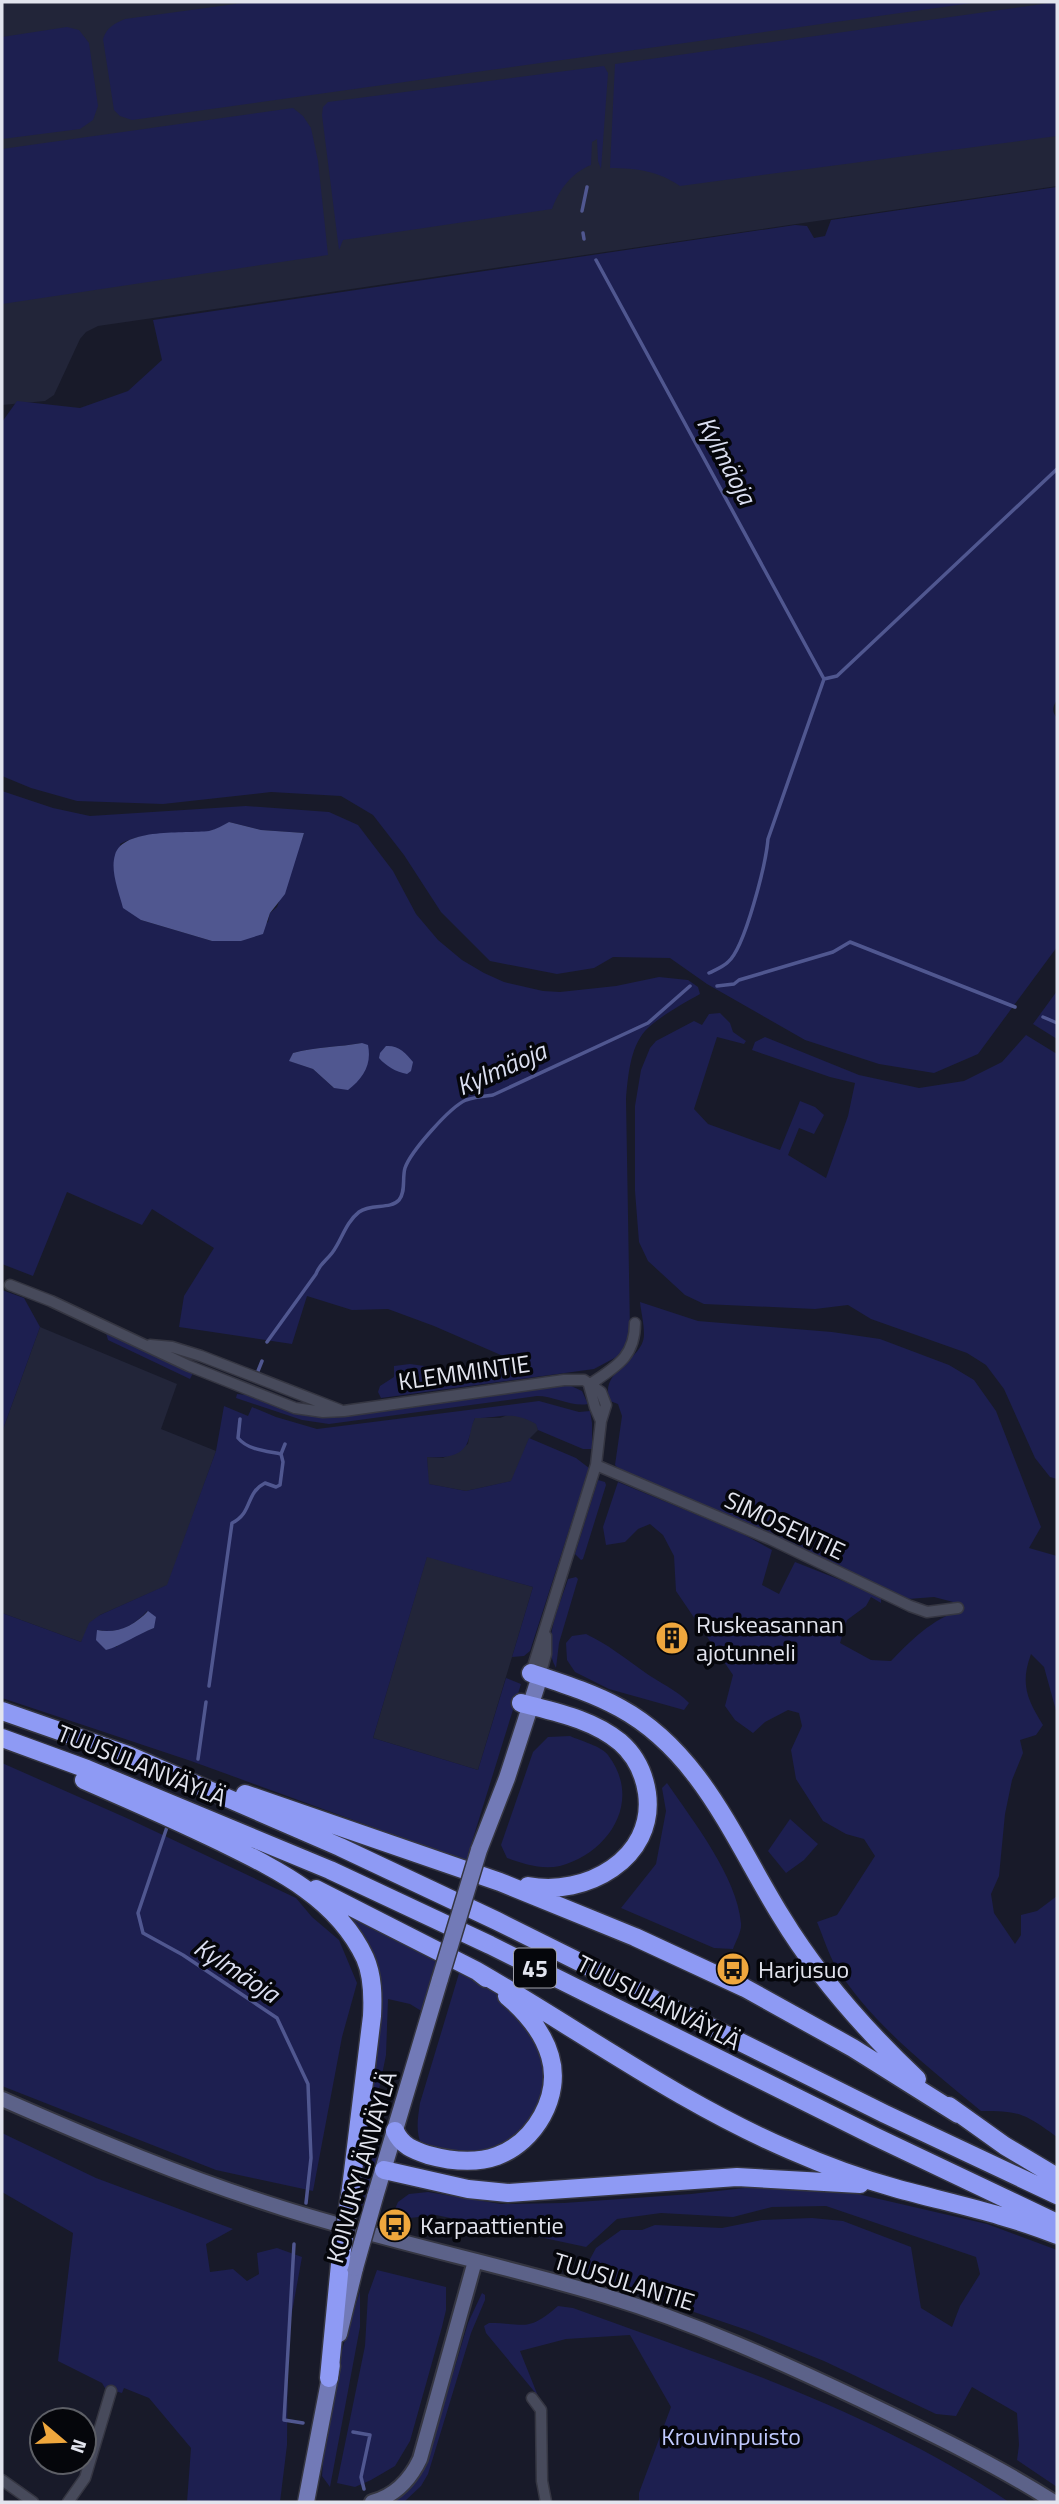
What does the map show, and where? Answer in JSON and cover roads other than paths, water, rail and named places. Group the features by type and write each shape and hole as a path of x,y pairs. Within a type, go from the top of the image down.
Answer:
{"highway":[{"path":"536,1675 620,1707 648,1727 680,1756 713,1798 781,1916 830,1985 877,2041 958,2114"},
{"path":"500,1882 545,1890 584,1884 617,1866 631,1851 646,1817 648,1800 645,1779 637,1762 622,1744 603,1730 577,1718 526,1704"},
{"name":"TUUSULANVÄYLÄ","path":"2,1711 128,1755 376,1864 497,1921 885,2114 1057,2194"},
{"path":"2,1739 204,1834 477,1971 722,2119 790,2151 892,2187 989,2213 1057,2235"},
{"name":"TUUSULANVÄYLÄ","path":"2,1739 87,1769 330,1870 490,1945 851,2125 1057,2223"},
{"path":"128,1755 500,1882 635,1937 744,1988 853,2048 1057,2177"},
{"path":"287,1875 317,1897 356,1941 366,1961 373,1988 371,2026 351,2188 347,2266 329,2378"},
{"path":"395,2131 406,2147 441,2158 478,2161 497,2157 515,2147 542,2118 550,2100 553,2080 551,2059 544,2040 516,2004 477,1971"},
{"path":"384,2170 468,2189 508,2193 737,2177 892,2187"}],"main road":[{"name":"KOIVUKYLÄNVÄYLÄ","path":"347,2266 384,2170 479,1850 498,1775 536,1675"},
{"name":"TUUSULANTIE","path":"2,2099 138,2157 280,2208 606,2296 686,2323 786,2364 974,2455 1054,2502"},
{"path":"372,2502 396,2491 406,2482 420,2459 475,2261"},
{"path":"306,2502 329,2378"}],"street":[{"name":"KLEMMINTIE","path":"10,1285 148,1345 172,1347 201,1356 344,1411 564,1380 584,1380 589,1385"},
{"path":"589,1385 626,1356 632,1345 635,1323"},
{"name":"KOIVUKYLÄNVÄYLÄ","path":"536,1675 545,1654 546,1625 596,1465 601,1421 606,1405 601,1392 589,1385"},
{"name":"SIMOSENTIE","path":"596,1465 770,1539 909,1606 927,1612 958,1608"},
{"path":"68,2502 85,2478 111,2391"},
{"path":"532,2398 541,2410 542,2481 546,2502"},
{"path":"2,2480 33,2502"}],"water":[{"path":"229,822 261,830 304,833 285,894 270,913 263,934 241,941 212,941 141,920 123,908 114,868 115,855 120,846 142,836 209,831"},
{"path":"362,1043 368,1045 369,1059 362,1076 348,1090 334,1088 313,1069 289,1061 293,1053"},
{"path":"386,1046 398,1048 408,1056 413,1062 411,1071 407,1074 399,1072 379,1058"},
{"path":"148,1611 156,1617 154,1628 106,1650 96,1640 97,1630 125,1628"}],"waterway":[{"path":"582,211 587,187"},
{"path":"583,233 584,239"},
{"name":"Kylmäoja","path":"596,260 824,679 768,839 748,923 735,954 728,962 709,973"},
{"name":"Kylmäoja","path":"824,679 837,676 1057,469"},
{"name":"Kylmäoja","path":"717,986 734,984 739,980 833,952 850,942 1015,1007"},
{"name":"Kylmäoja","path":"267,1342 319,1267 332,1253 354,1216 364,1209 391,1205 399,1200 409,1160 441,1120 459,1104 476,1097 493,1095 648,1023 690,986"},
{"path":"1043,1017 1057,1023"},
{"name":"Kylmäoja","path":"258,1371 262,1361"},
{"name":"Kylmäoja","path":"209,1686 232,1523 243,1514 259,1487 265,1483 276,1487 280,1485 283,1462 281,1454 252,1448 242,1442 238,1438 240,1419"},
{"path":"281,1454 285,1444"},
{"name":"Kylmäoja","path":"198,1759 206,1702"},
{"name":"Kylmäoja","path":"167,1827 138,1913 143,1933 183,1955 277,2018 308,2084 311,2158 306,2203"},
{"name":"Kylmäoja","path":"294,2244 284,2420 303,2423"},
{"name":"Kylmäoja","path":"353,2432 370,2435 361,2477 364,2489"}],"place":[{"name":"Ruskeasannan ajotunneli","path":"672,1638"},
{"name":"Harjusuo","path":"733,1969"},
{"name":"Karpaattientie","path":"395,2225"}],"park label":[{"name":"Krouvinpuisto","path":"731,2436"}]}
